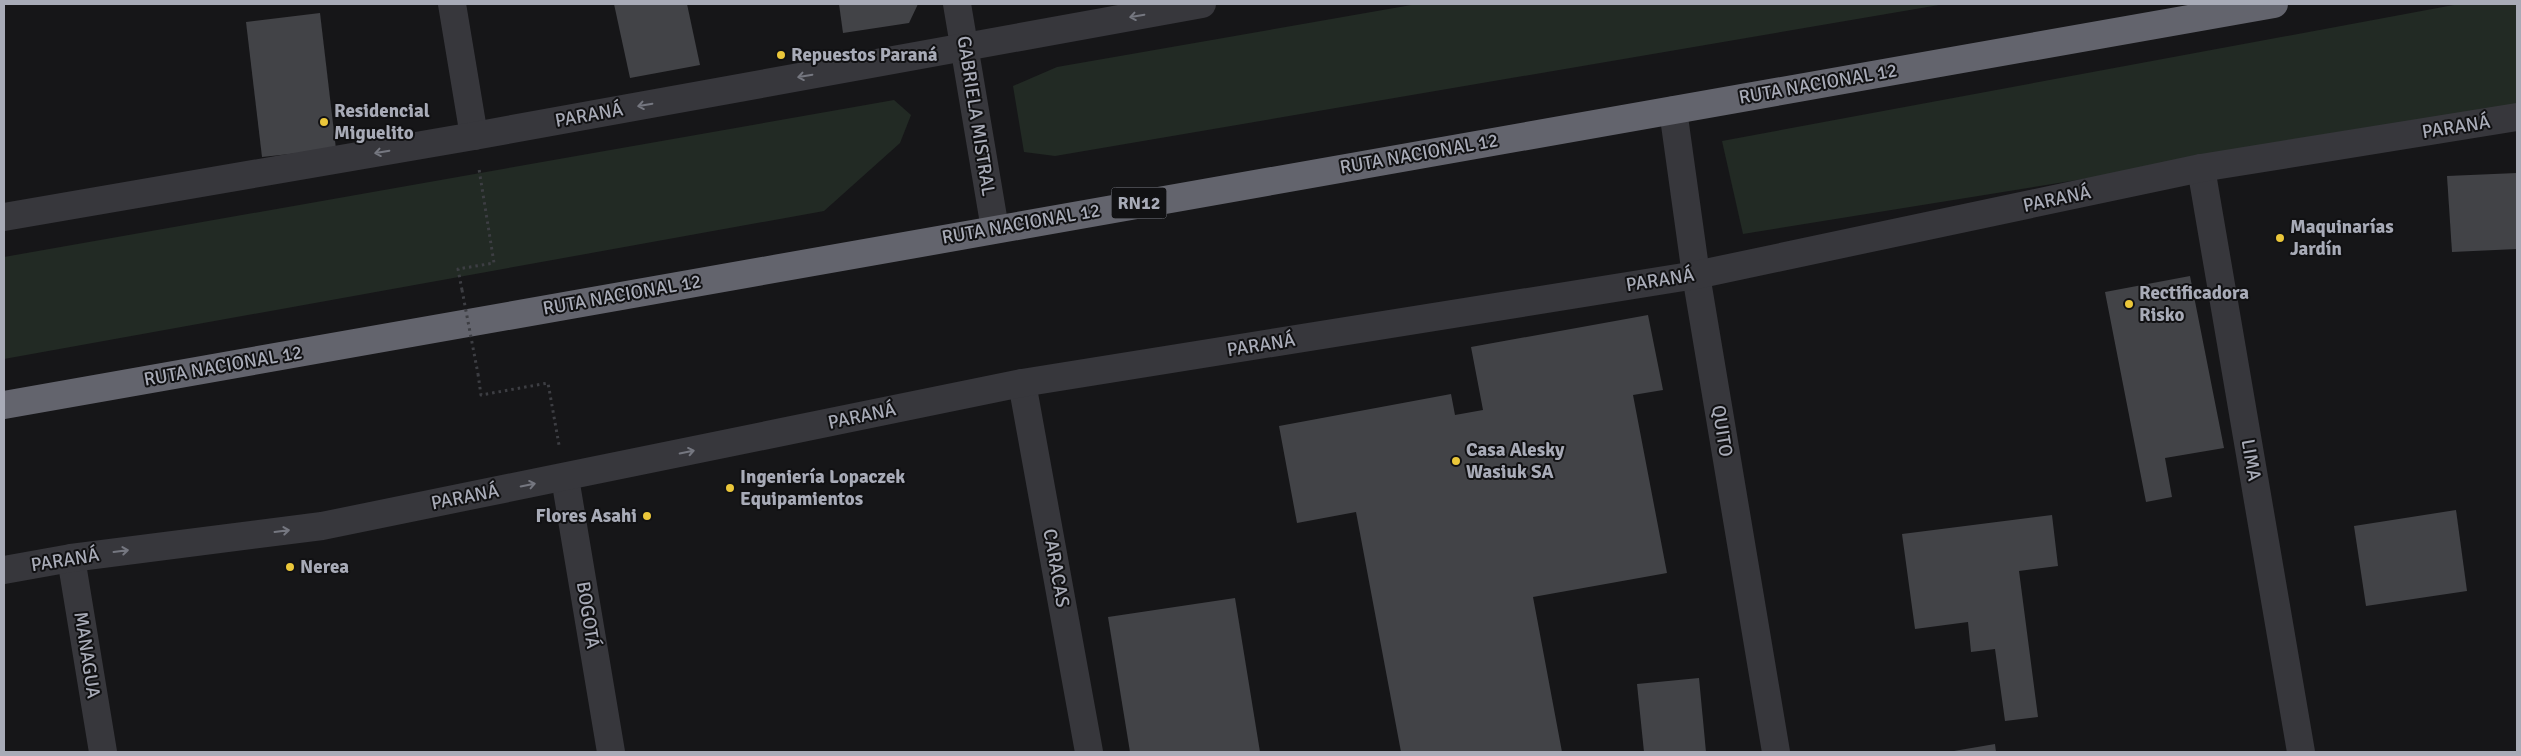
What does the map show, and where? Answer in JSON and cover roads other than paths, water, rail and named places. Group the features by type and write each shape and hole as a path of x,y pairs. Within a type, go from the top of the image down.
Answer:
{"highway":[{"name":"RUTA NACIONAL 12","path":"4,405 2274,4"}],"street":[{"path":"452,4 474,136"},
{"name":"GABRIELA MISTRAL","path":"957,4 994,229"},
{"name":"PARANÁ","path":"4,217 474,136 1202,4"},
{"name":"QUITO","path":"1673,110 1696,275 1776,752"},
{"name":"PARANÁ","path":"4,570 71,558 322,526 565,478 1022,383 1696,275 2201,168 2517,117"},
{"name":"LIMA","path":"2201,168 2300,752"},
{"name":"CARACAS","path":"1022,383 1089,752"},
{"name":"BOGOTÁ","path":"565,478 610,752"},
{"name":"MANAGUA","path":"71,558 103,752"}],"place":[{"name":"Repuestos Paraná","path":"781,55"},
{"name":"Residencial Miguelito","path":"324,122"},
{"name":"Maquinarías Jardín","path":"2280,238"},
{"name":"Rectificadora Risko","path":"2129,304"},
{"name":"Casa Alesky Wasiuk SA","path":"1456,461"},
{"name":"Ingeniería Lopaczek Equipamientos","path":"730,488"},
{"name":"Flores Asahi","path":"647,516"},
{"name":"Nerea","path":"290,567"}]}
